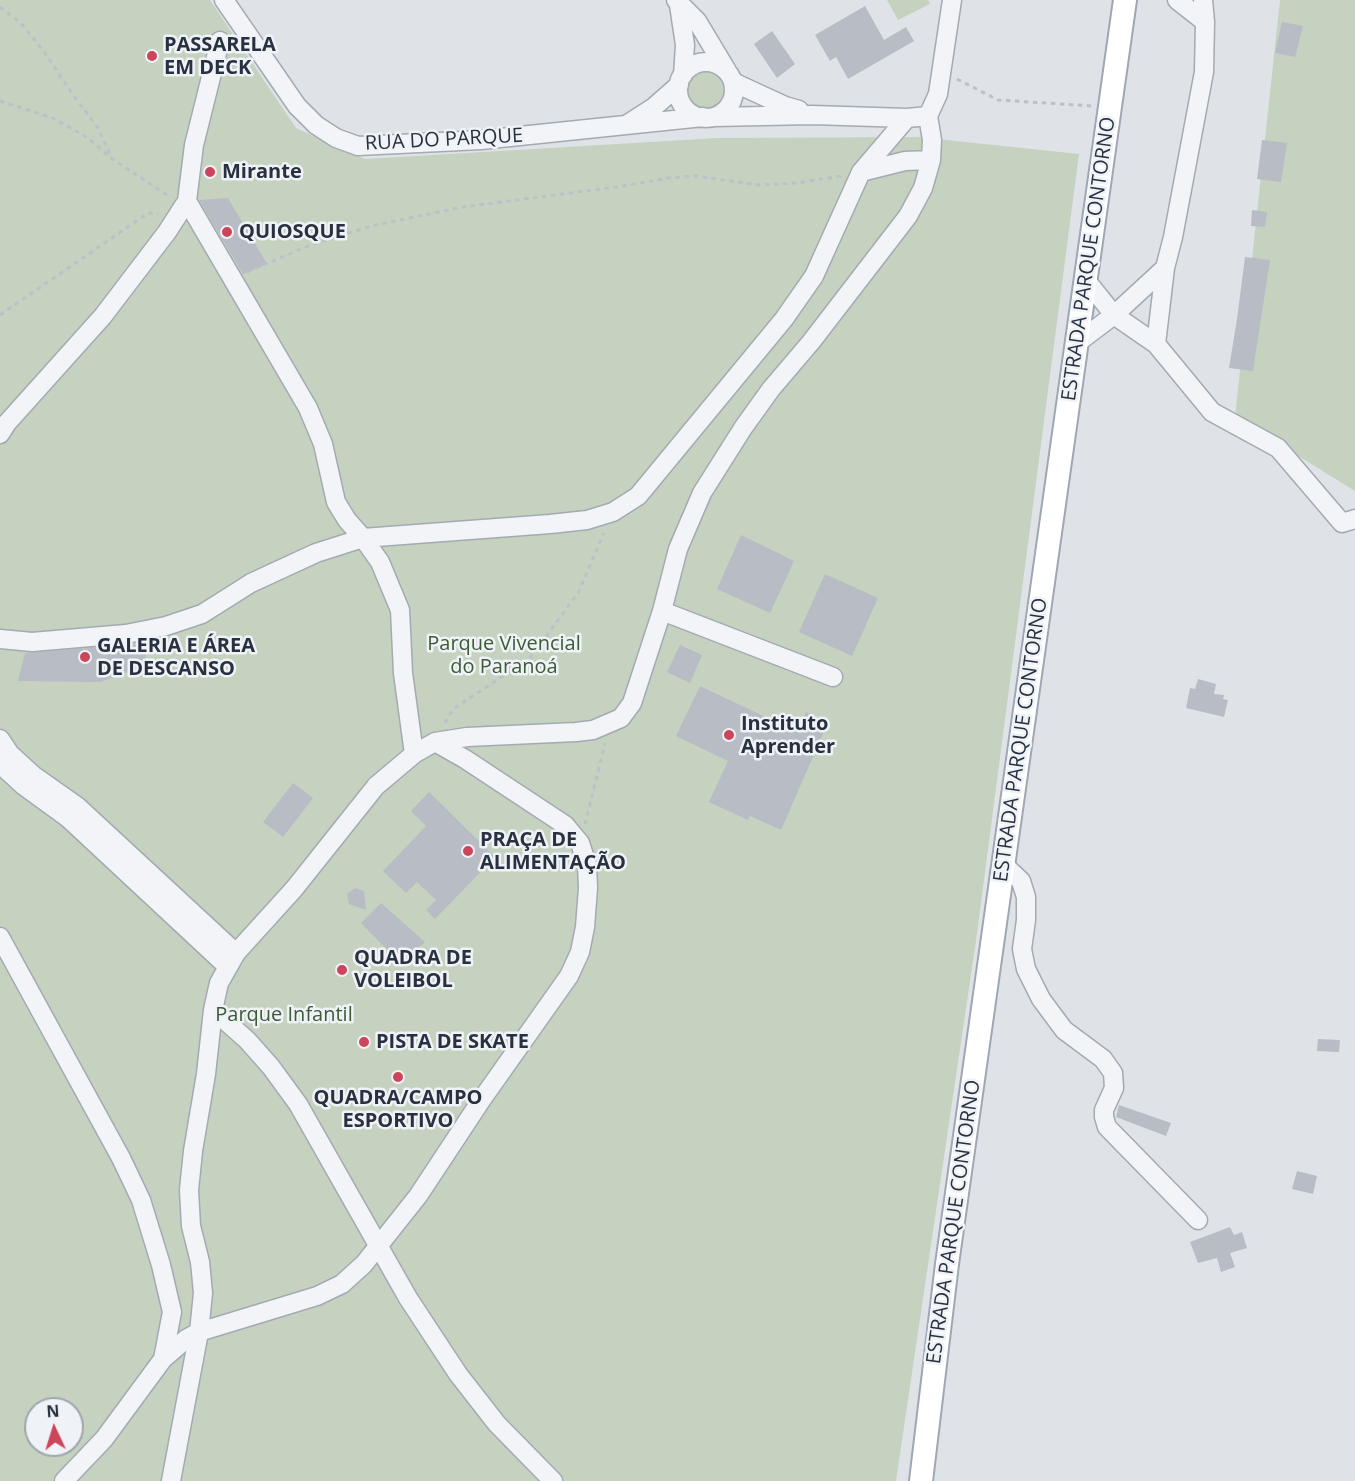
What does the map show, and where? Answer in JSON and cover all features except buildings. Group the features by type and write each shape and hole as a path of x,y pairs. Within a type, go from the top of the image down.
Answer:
{"main road":[{"name":"ESTRADA PARQUE CONTORNO","path":"921,1481 949,1253 1125,0"}],"street":[{"name":"RUA DO PARQUE","path":"224,0 297,106 316,125 336,138 358,146 482,140 708,117 812,114"},
{"path":"171,1481 193,1336 203,1293 200,1262 191,1226 189,1190 213,1010 219,983 232,960 294,889 376,786 414,754 435,742 467,737 593,730 621,718 632,703 662,611 678,549 702,493 771,389 811,342 908,216 924,188 931,160 932,140 928,116 938,94 952,0"},
{"path":"1177,0 1205,22"},
{"path":"1156,344 1165,268 1204,72 1203,0"},
{"path":"677,2 697,21 717,52 734,90 728,107 708,117 694,115 681,103 679,94 685,45 677,2"},
{"path":"0,434 7,423 104,315 182,209 194,145 220,41"},
{"path":"681,80 688,68 704,62 721,66 730,77 785,106 812,114 907,118 928,116"},
{"name":"RUA DO PARQUE","path":"625,126 654,107 681,80"},
{"path":"0,639 32,642 126,634 166,626 202,614 251,583 316,553 363,538 550,524 587,520 613,512 638,496 784,319 814,276 861,172 907,118"},
{"path":"861,172 905,161 931,160"},
{"path":"182,209 231,279 308,408 323,444 336,502 380,562 400,610 404,674 414,754"},
{"path":"1077,343 1114,315 1165,268"},
{"path":"1086,280 1114,315 1156,344 1212,412 1278,448 1342,523 1355,519"},
{"path":"662,611 833,677"},
{"path":"0,739 10,753 33,774 77,806 232,960"},
{"path":"64,1481 104,1439 163,1359 193,1336 317,1296 342,1284 364,1264 418,1196 482,1099 569,976 580,952 585,927 587,864 580,843 565,825 465,759 435,742"},
{"path":"0,765 24,786 68,818 232,960"},
{"path":"1004,865 1021,881 1024,889 1026,920 1022,949 1026,969 1041,999 1064,1030 1103,1059 1113,1073 1114,1088 1104,1110 1107,1127 1198,1220"},
{"path":"0,937 121,1158 141,1200 161,1265 172,1312 163,1359"},
{"path":"213,1010 259,1054 298,1104 408,1298 458,1374 497,1424 553,1481"},
{"path":"172,1312 193,1336"}],"path":[{"path":"0,7 21,23 45,53 98,128 111,158"},
{"path":"941,74 959,80 998,100 1109,107"},
{"path":"0,101 53,118 88,138 111,158 166,193 182,209"},
{"path":"231,279 308,246 371,226 463,207 668,178 695,176 760,185 797,183 861,172"},
{"path":"0,315 148,213 182,209"},
{"path":"435,742 453,709 529,659 578,593 613,512"},
{"path":"580,843 610,724"}],"green space":[{"name":"Parque Vivencial do Paranoá","path":"0,0 210,0 296,128 365,159 718,138 918,137 1079,154 976,941 896,1481 0,1481"},
{"path":"887,0 928,0 930,4 898,20"},
{"path":"1280,0 1355,0 1355,491 1235,417"},
{"path":"705,72 718,78 724,91 718,104 705,110 692,104 686,91 692,78"}],"place":[{"name":"PASSARELA EM DECK","path":"152,56"},
{"name":"Mirante","path":"210,172"},
{"name":"QUIOSQUE","path":"227,232"},
{"name":"GALERIA E ÁREA DE DESCANSO","path":"85,657"},
{"name":"Instituto Aprender","path":"729,735"},
{"name":"PRAÇA DE ALIMENTAÇÃO","path":"468,851"},
{"name":"QUADRA DE VOLEIBOL","path":"342,970"},
{"name":"PISTA DE SKATE","path":"364,1042"},
{"name":"QUADRA/CAMPO ESPORTIVO","path":"398,1077"}],"park label":[{"name":"Parque Infantil","path":"284,1015"}]}
